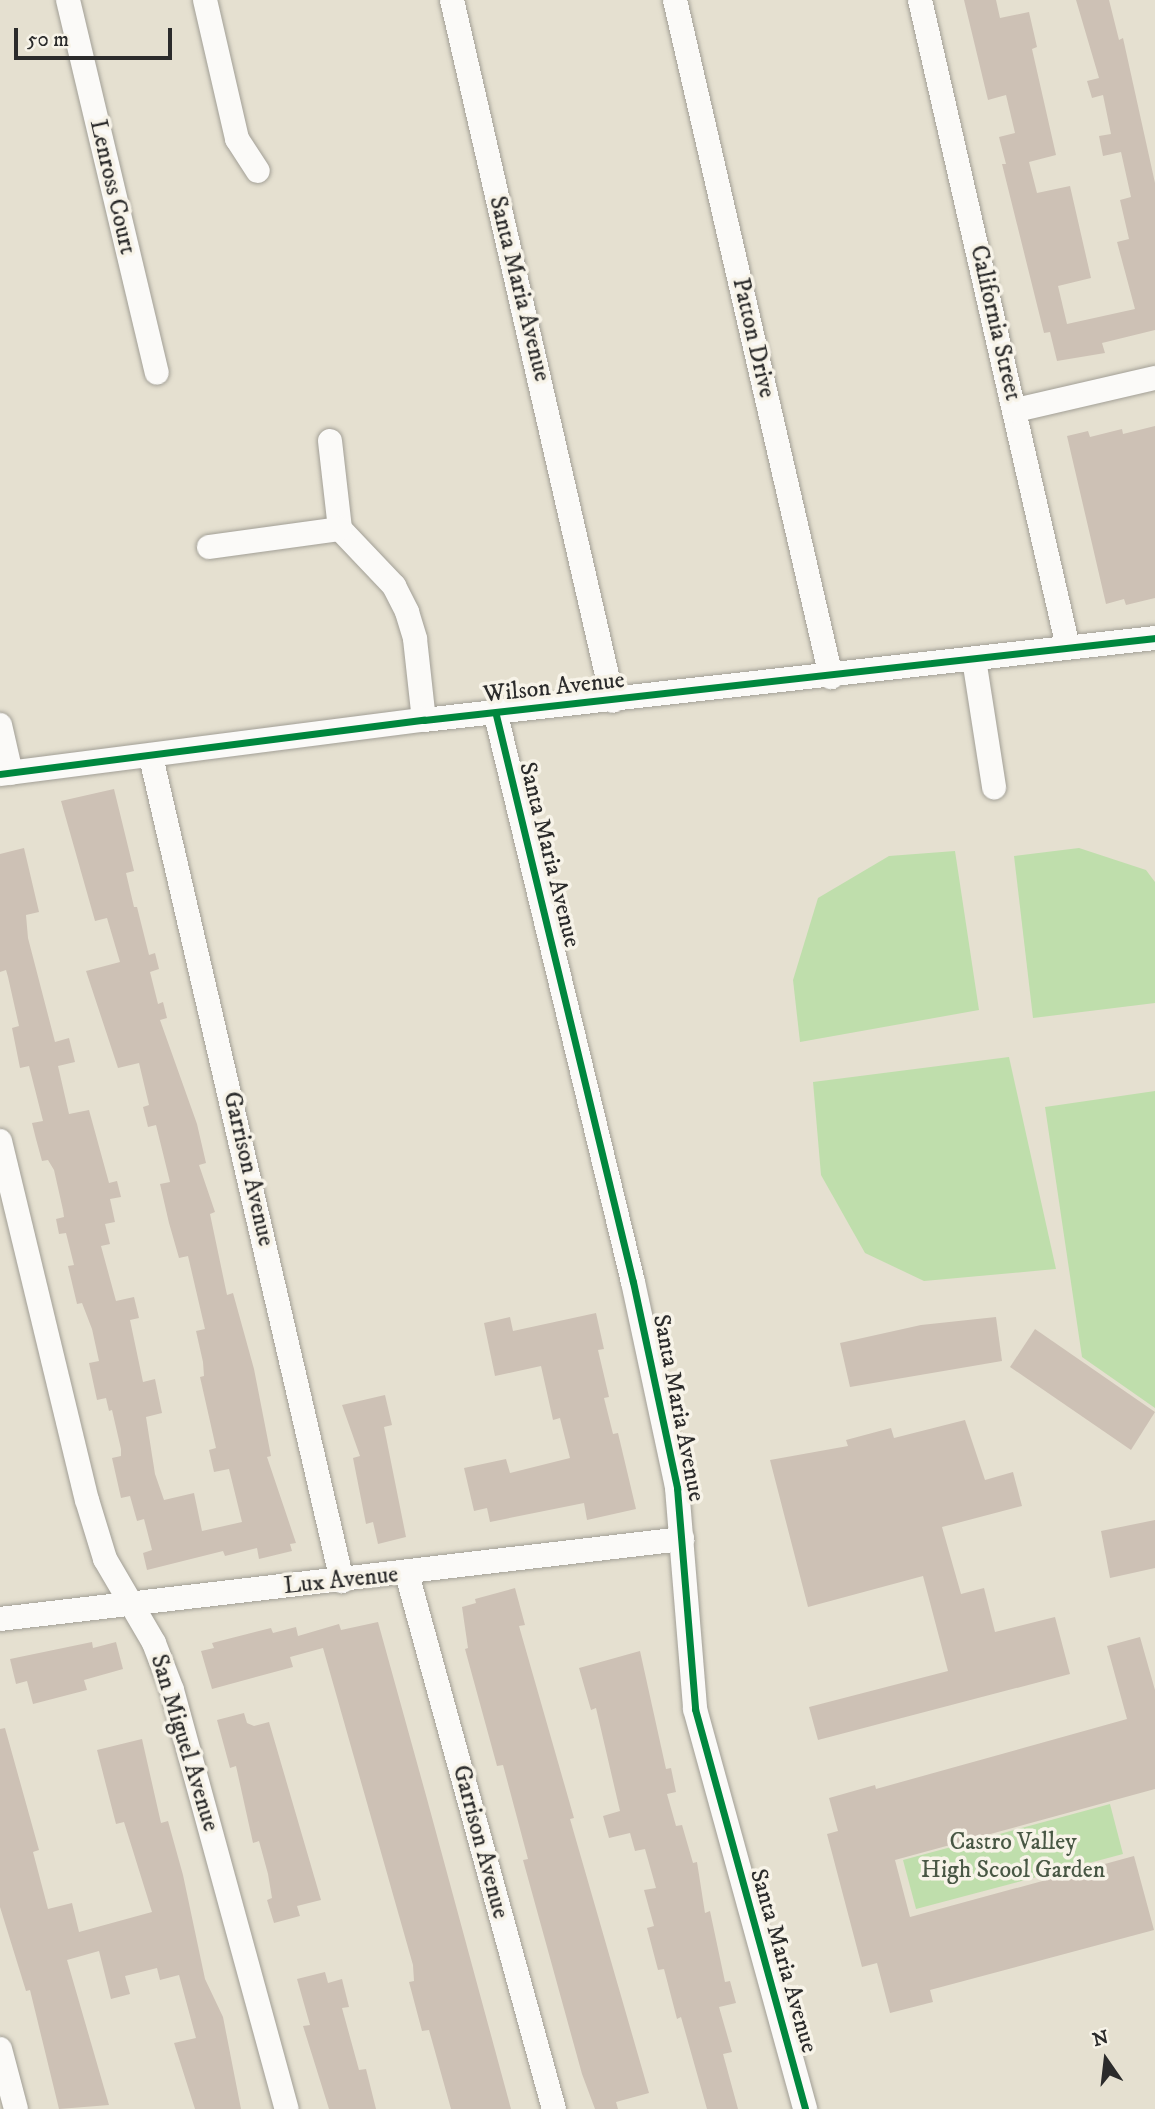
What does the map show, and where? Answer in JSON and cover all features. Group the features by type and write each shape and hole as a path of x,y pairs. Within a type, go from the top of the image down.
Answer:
{"street":[{"name":"Lenross Court","path":"68,0 157,373"},
{"path":"205,0 237,139 258,171"},
{"name":"Santa Maria Avenue","path":"452,0 613,701"},
{"name":"Patton Drive","path":"675,0 831,677"},
{"name":"California Street","path":"920,0 1068,647"},
{"path":"1016,411 1155,379"},
{"path":"330,441 340,529 394,586 407,612 415,639 424,720"},
{"path":"209,547 340,529"},
{"name":"Wilson Avenue","path":"5,773 151,757 424,720 496,715 1155,638"},
{"path":"974,659 994,787"},
{"name":"Santa Maria Avenue","path":"496,715 634,1282 677,1488 688,1662 695,1709 805,2109"},
{"path":"0,725 5,773"},
{"name":"Garrison Avenue","path":"151,757 342,1581"},
{"name":"San Miguel Avenue","path":"0,1141 87,1500 105,1559 154,1643 172,1690 287,2109"},
{"name":"Lux Avenue","path":"0,1619 407,1574 682,1539"},
{"name":"Garrison Avenue","path":"407,1574 554,2109"},
{"path":"0,2049 16,2109"}],"green space":[{"path":"1079,848 1146,870 1155,882 1155,1003 1033,1018 1014,856"},
{"path":"955,851 979,1010 800,1042 793,980 818,898 889,856"},
{"path":"1009,1057 1056,1269 924,1281 865,1253 821,1175 813,1082"},
{"path":"1155,1091 1155,1408 1082,1357 1045,1107"},
{"name":"Castro Valley High Scool Garden","path":"1110,1804 1123,1854 916,1909 903,1860"}],"building":[{"path":"964,0 996,0 1000,18 1029,12 1037,47 1032,49 1056,155 1029,162 1037,193 1070,186 1091,278 1058,286 1067,324 1135,309 1117,242 1129,239 1120,200 1131,197 1121,152 1103,156 1099,136 1111,134 1103,95 1092,98 1087,81 1099,78 1076,0 1109,0 1119,40 1123,38 1155,183 1155,330 1102,343 1105,353 1057,361 1050,332 1044,333 1002,164 1006,164 999,137 1015,133 1006,95 988,100"},
{"path":"1155,426 1155,598 1126,605 1124,599 1106,604 1067,436 1088,431 1090,437 1122,429 1123,434"},
{"path":"114,789 134,871 126,873 134,907 137,907 149,955 155,953 159,969 150,972 158,1004 163,1002 167,1018 160,1020 197,1124 206,1163 199,1165 215,1212 210,1214 227,1295 233,1293 254,1369 271,1456 267,1457 296,1543 290,1544 292,1551 259,1559 257,1548 225,1556 223,1551 147,1570 143,1553 152,1550 144,1519 137,1521 130,1496 121,1498 112,1458 121,1456 121,1449 112,1410 109,1411 106,1398 97,1400 89,1363 99,1361 92,1329 82,1303 77,1304 68,1266 74,1265 66,1233 59,1234 56,1219 64,1217 54,1170 48,1160 42,1161 32,1123 43,1121 29,1066 20,1068 12,1028 19,1026 6,970 0,972 0,854 24,848 39,912 26,915 28,938 55,1042 69,1038 75,1062 58,1066 69,1114 89,1110 109,1183 117,1181 121,1197 110,1199 115,1222 105,1224 110,1244 101,1246 116,1301 134,1297 139,1318 130,1320 143,1382 155,1379 162,1413 146,1417 155,1474 164,1500 194,1493 202,1531 242,1522 229,1469 214,1472 209,1450 216,1448 200,1377 204,1376 203,1362 196,1331 205,1329 188,1256 179,1258 169,1223 160,1184 170,1182 156,1125 148,1127 143,1107 149,1105 139,1063 118,1068 86,971 120,962 107,918 95,921 61,801"},
{"path":"596,1313 604,1349 598,1350 609,1397 604,1398 613,1434 618,1433 636,1509 587,1520 584,1503 490,1522 487,1508 474,1511 464,1468 506,1459 510,1473 570,1458 560,1418 553,1420 541,1366 495,1376 484,1323 510,1317 513,1331"},
{"path":"996,1317 1002,1361 850,1387 840,1343 921,1325"},
{"path":"1035,1329 1155,1412 1131,1450 1010,1367"},
{"path":"385,1395 392,1425 384,1427 406,1537 378,1544 373,1522 366,1524 353,1458 360,1456 342,1405"},
{"path":"965,1420 985,1480 1013,1472 1022,1506 942,1527 961,1594 984,1588 995,1632 1055,1617 1070,1674 818,1740 809,1707 948,1671 923,1576 808,1607 770,1460 848,1446 846,1440 891,1428 894,1438"},
{"path":"1155,1520 1155,1568 1110,1578 1101,1531"},
{"path":"515,1588 525,1625 519,1626 574,1818 570,1819 649,2093 616,2102 618,2109 595,2109 582,2074 523,1860 528,1859 503,1765 497,1766 465,1649 468,1648 462,1607 476,1603 475,1599"},
{"path":"378,1622 511,2109 451,2109 429,2030 422,2031 409,1982 414,1981 413,1965 323,1648 290,1657 293,1667 212,1689 201,1651 214,1648 212,1643 271,1628 273,1633 296,1627 298,1636 339,1624 341,1630"},
{"path":"1140,1637 1155,1690 1155,1789 895,1860 910,1917 1134,1856 1154,1930 930,1990 933,2002 890,2013 877,1963 862,1967 827,1834 838,1831 829,1798 875,1785 876,1789 1127,1719 1107,1646"},
{"path":"92,1642 93,1648 116,1642 123,1669 84,1680 87,1690 33,1704 27,1681 16,1684 10,1659"},
{"path":"640,1651 666,1769 671,1768 676,1792 667,1794 676,1826 682,1825 693,1863 697,1862 705,1913 710,1911 725,1982 730,1981 736,2003 719,2007 732,2052 723,2054 738,2109 707,2109 681,2017 677,2019 664,1969 658,1970 647,1928 654,1926 644,1890 656,1888 645,1849 635,1851 630,1833 609,1838 603,1816 620,1811 596,1708 591,1710 579,1668"},
{"path":"244,1713 247,1723 254,1726 269,1722 321,1900 297,1906 300,1916 274,1923 267,1900 272,1898 268,1874 259,1841 253,1843 236,1766 230,1768 217,1720"},
{"path":"5,1728 39,1850 33,1852 48,1909 72,1903 79,1932 152,1912 124,1822 116,1824 97,1750 142,1739 161,1823 168,1821 183,1875 205,1979 223,2017 241,2109 195,2109 174,2043 196,2038 179,1975 160,1980 157,1968 125,1976 130,1994 111,1999 99,1951 67,1960 109,2105 59,2109 30,1990 26,1991 0,1907 0,1729"},
{"path":"325,1972 328,1983 342,1979 349,2007 342,2008 359,2070 366,2069 376,2109 329,2109 303,2026 310,2025 297,1979"}],"cycle path":[{"path":"0,774 424,720 1155,638"},
{"path":"496,715 633,1282 677,1488 695,1709 805,2109"}]}
